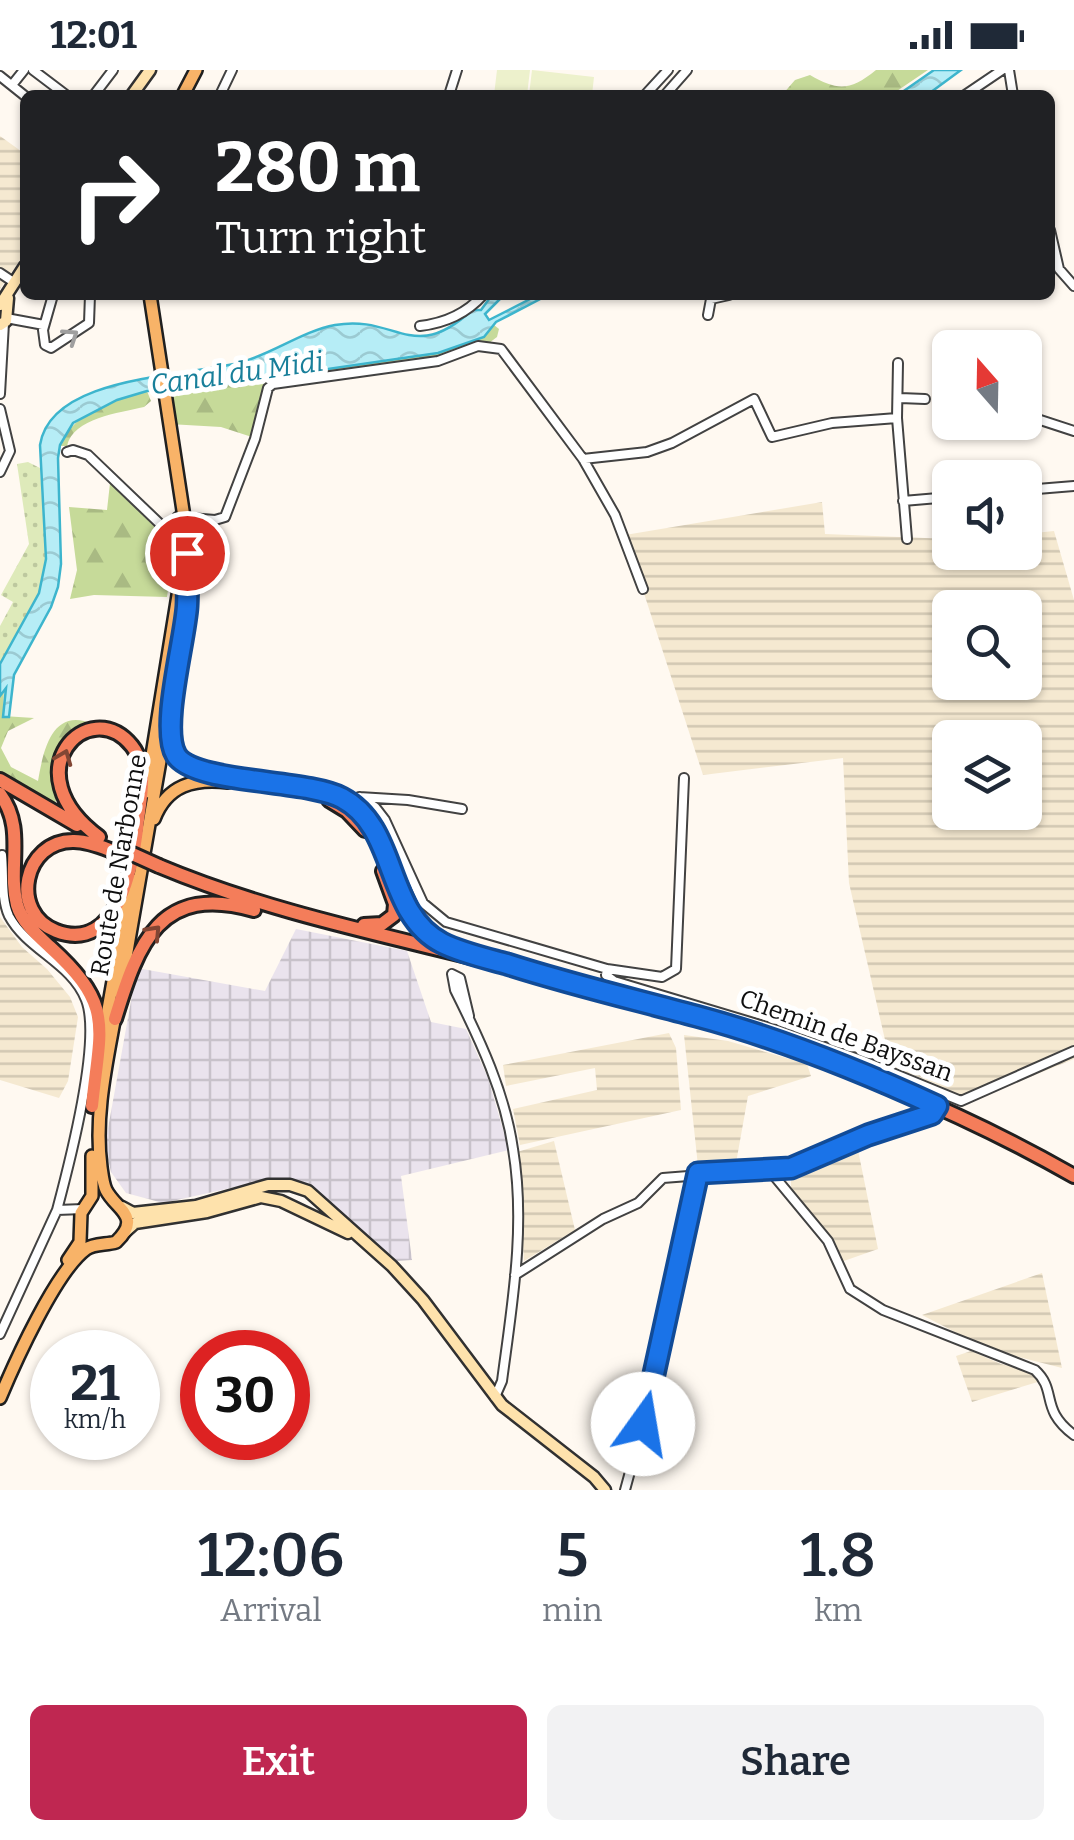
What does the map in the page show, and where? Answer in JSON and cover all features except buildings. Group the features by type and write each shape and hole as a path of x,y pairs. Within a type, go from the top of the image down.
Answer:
{"highway":[{"path":"98,837 84,826 63,798 57,770 64,747 73,738 100,730 125,739 139,761 142,789 135,858 113,912 93,930 66,934 52,930 31,910 27,879 32,865 49,847 75,841 118,850"},
{"path":"0,782 118,850"},
{"path":"0,782 158,869 208,891 309,922"},
{"path":"0,794 15,823 16,894 21,915 82,980 96,1002 100,1024 92,1106"},
{"path":"329,800 361,811 373,827 410,912 430,935 461,950 528,971"},
{"path":"278,908 368,926 390,920 395,904 372,843 346,805"},
{"path":"158,869 278,908 702,1018 867,1075 1074,1176"},
{"path":"115,1019 136,954 149,934 198,904 225,902 748,1034"}],"main road":[{"name":"Route de Narbonne","path":"119,1204 104,1184 100,1106 187,605 187,553 148,300"},
{"name":"Route de Narbonne","path":"85,1206 94,1186 92,1106 177,617 180,517"},
{"path":"178,668 170,737 179,759 191,768 308,788 346,805"},
{"path":"146,842 165,797 192,782 222,782 329,800"},
{"path":"0,1381 39,1303 80,1242 85,1206 102,1198 119,1204 127,1220 124,1232 116,1242 86,1250 58,1286 0,1398"},
{"path":"80,1226 90,1241 104,1245"}],"street":[{"path":"6,81 14,70"},
{"path":"6,81 24,70"},
{"path":"32,70 60,90"},
{"path":"47,80 54,70"},
{"path":"98,90 113,70"},
{"path":"650,90 668,70"},
{"path":"669,90 687,70"},
{"path":"973,90 1006,70"},
{"path":"1055,252 1059,269 1074,286"},
{"path":"0,273 12,288"},
{"path":"0,394 5,345 2,318 20,274"},
{"path":"52,300 44,325 45,345 51,348 88,323 90,300"},
{"path":"420,326 451,320 479,300"},
{"path":"708,315 711,300"},
{"path":"2,318 44,325"},
{"path":"180,517 215,520 228,513 272,384 438,361 478,346 501,349 583,459 615,515 643,589"},
{"path":"898,363 897,418 907,539"},
{"path":"900,398 925,399"},
{"path":"583,459 647,452 672,444 754,399 772,437 832,423 897,418"},
{"path":"0,409 10,452 0,472"},
{"path":"1042,421 1074,431"},
{"path":"67,452 88,455 179,540 187,553"},
{"path":"1042,489 1074,486"},
{"path":"903,501 932,499"},
{"path":"360,797 385,820 415,888 433,914 462,928 607,969 662,977 676,969 684,778"},
{"path":"346,805 360,797 462,809"},
{"path":"0,1334 61,1210 76,1136 91,1021 85,996 78,986 29,941 10,916 2,855"},
{"name":"Chemin de Bayssan","path":"607,969 606,976 614,981 762,1025 961,1100 1074,1051"},
{"path":"469,1016 460,978 452,974 455,990 496,1082 514,1149 518,1227 515,1275 502,1381 495,1397"},
{"path":"515,1275 603,1219 638,1203 663,1178 791,1168 868,1135 932,1114 937,1106"},
{"path":"770,1171 828,1241 850,1289 883,1310 1035,1370 1046,1383 1054,1418 1074,1434"},
{"path":"625,1490 698,1173"},
{"path":"119,1204 134,1213 196,1206 278,1184 299,1187 313,1195 392,1266 423,1300 495,1397 605,1490"},
{"path":"124,1232 135,1224 207,1212 261,1196 289,1199 313,1195"},
{"path":"261,1196 282,1201 363,1240"},
{"path":"61,1210 85,1206"},
{"path":"61,1210 80,1226"}],"shaded area":[{"path":"0,136 20,150 20,260 0,289"},
{"path":"822,502 825,534 932,538 932,570 1042,570 1042,532 1054,531 1074,600 1074,1059 964,1104 936,1084 891,1066 849,883 843,758 703,775 625,535"},
{"path":"0,917 22,947 70,997 78,1017 68,1081 59,1098 0,1080"},
{"path":"296,929 407,951 431,1022 466,1029 488,1078 509,1150 401,1176 412,1260 397,1261 308,1183 272,1179 163,1203 126,1193 111,1172 105,1145 137,968 265,991"},
{"path":"669,1033 676,1048 681,1110 520,1145 513,1109 597,1090 595,1068 506,1086 503,1065"},
{"path":"684,1035 728,1041 807,1064 811,1076 748,1096 736,1163 698,1166"},
{"path":"554,1141 575,1230 524,1261 517,1152"},
{"path":"857,1145 878,1249 841,1262 832,1237 791,1191 791,1172"},
{"path":"1042,1273 1062,1368 988,1349 922,1315"},
{"path":"971,1351 1032,1372 1041,1381 972,1402 956,1356"}],"green space":[{"path":"497,70 530,70 528,90 495,90"},
{"path":"532,70 594,77 593,90 530,90"},
{"path":"876,70 928,70 898,90 786,90 795,80 810,75 836,86 859,82"},
{"path":"494,325 499,329 497,337 485,346 450,358 273,384 255,438 221,427 169,424 170,389 319,371 484,336"},
{"path":"147,391 151,401 144,407 87,423 67,446 60,446 85,415"},
{"path":"28,462 40,468 46,560 39,593 0,664 0,626 13,602 1,595 29,544 17,464"},
{"path":"110,483 167,539 171,569 167,597 94,595 70,599 77,570 69,507 107,510"},
{"path":"4,687 3,716 34,718 8,731 1,748 11,767 38,781 47,746 58,727 67,721 93,724 72,734 56,749 54,809 0,779 0,696"}],"water":[{"path":"934,70 961,70 934,90 905,90"},
{"name":"Canal du Midi","path":"488,300 499,300 485,314 489,320 528,300 538,300 496,322 484,337 438,353 198,388 147,391 117,400 73,423 60,445 58,458 58,587 14,675 9,717 3,717 6,688 0,696 0,664 39,593 46,559 40,445 50,422 69,404 125,382 242,362 335,325 356,323 419,336 434,334 472,310 481,310"}],"route":[{"path":"187,553 187,605 170,737 179,759 191,768 332,794 361,811 381,842 415,921 442,943 528,971 702,1018 850,1069 937,1106 932,1114 868,1135 791,1168 698,1173 643,1424"}]}
